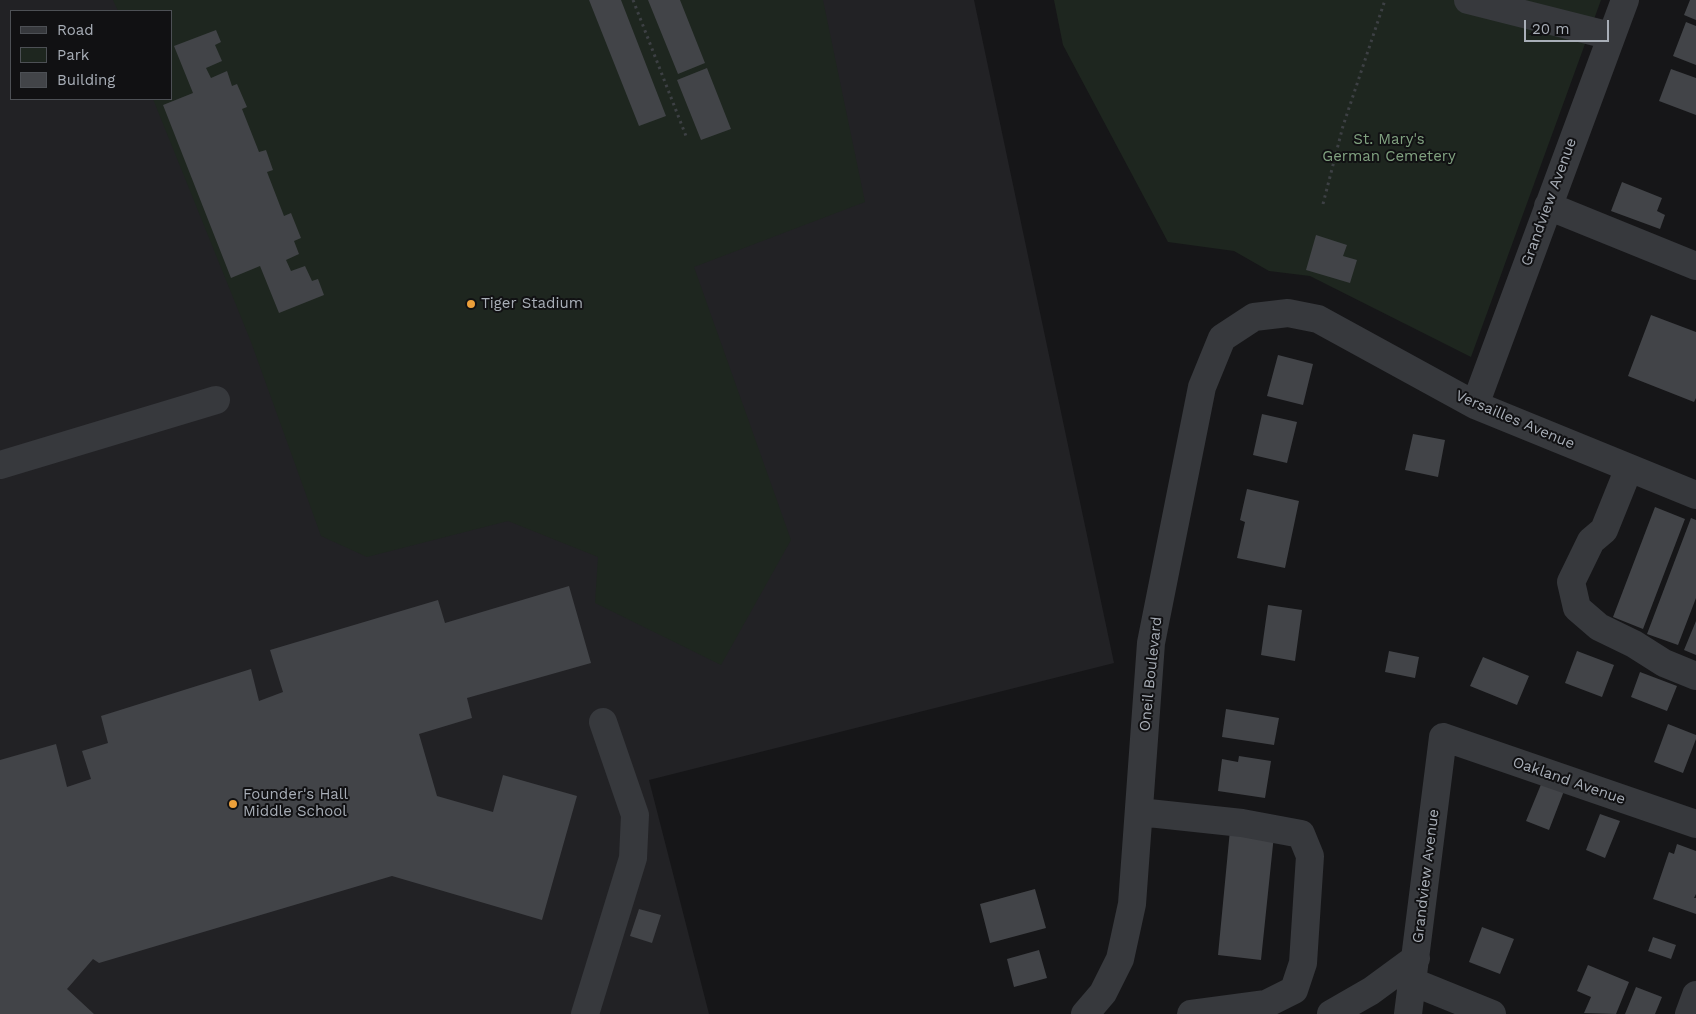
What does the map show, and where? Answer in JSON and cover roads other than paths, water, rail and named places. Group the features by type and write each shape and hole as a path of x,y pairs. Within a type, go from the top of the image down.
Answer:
{"street":[{"path":"1468,0 1611,36"},
{"name":"Grandview Avenue","path":"1475,405 1625,0"},
{"path":"1548,206 1696,266"},
{"name":"Versailles Avenue","path":"1254,317 1288,313 1318,319 1475,405 1696,495"},
{"name":"Oneil Boulevard","path":"1085,1014 1107,1004 1120,959 1132,904 1152,643 1202,387 1222,338 1254,317"},
{"path":"0,465 216,400"},
{"path":"1629,468 1604,530 1591,541 1571,582 1577,608 1599,627 1634,644 1664,664 1696,676"},
{"path":"585,1014 633,858 635,815 603,722"},
{"name":"Grandview Avenue","path":"1408,1014 1443,737"},
{"name":"Oakland Avenue","path":"1443,737 1696,824"},
{"path":"1139,812 1242,823 1301,834 1310,856 1303,963 1294,990 1266,1004 1191,1014"},
{"path":"1331,1014 1371,991 1415,970 1492,1014"},
{"path":"1689,1014 1696,995"}],"place":[{"name":"Tiger Stadium","path":"471,304"},
{"name":"Founder's Hall Middle School","path":"233,804"}],"park label":[{"name":"St. Mary's German Cemetery","path":"1389,148"}]}
